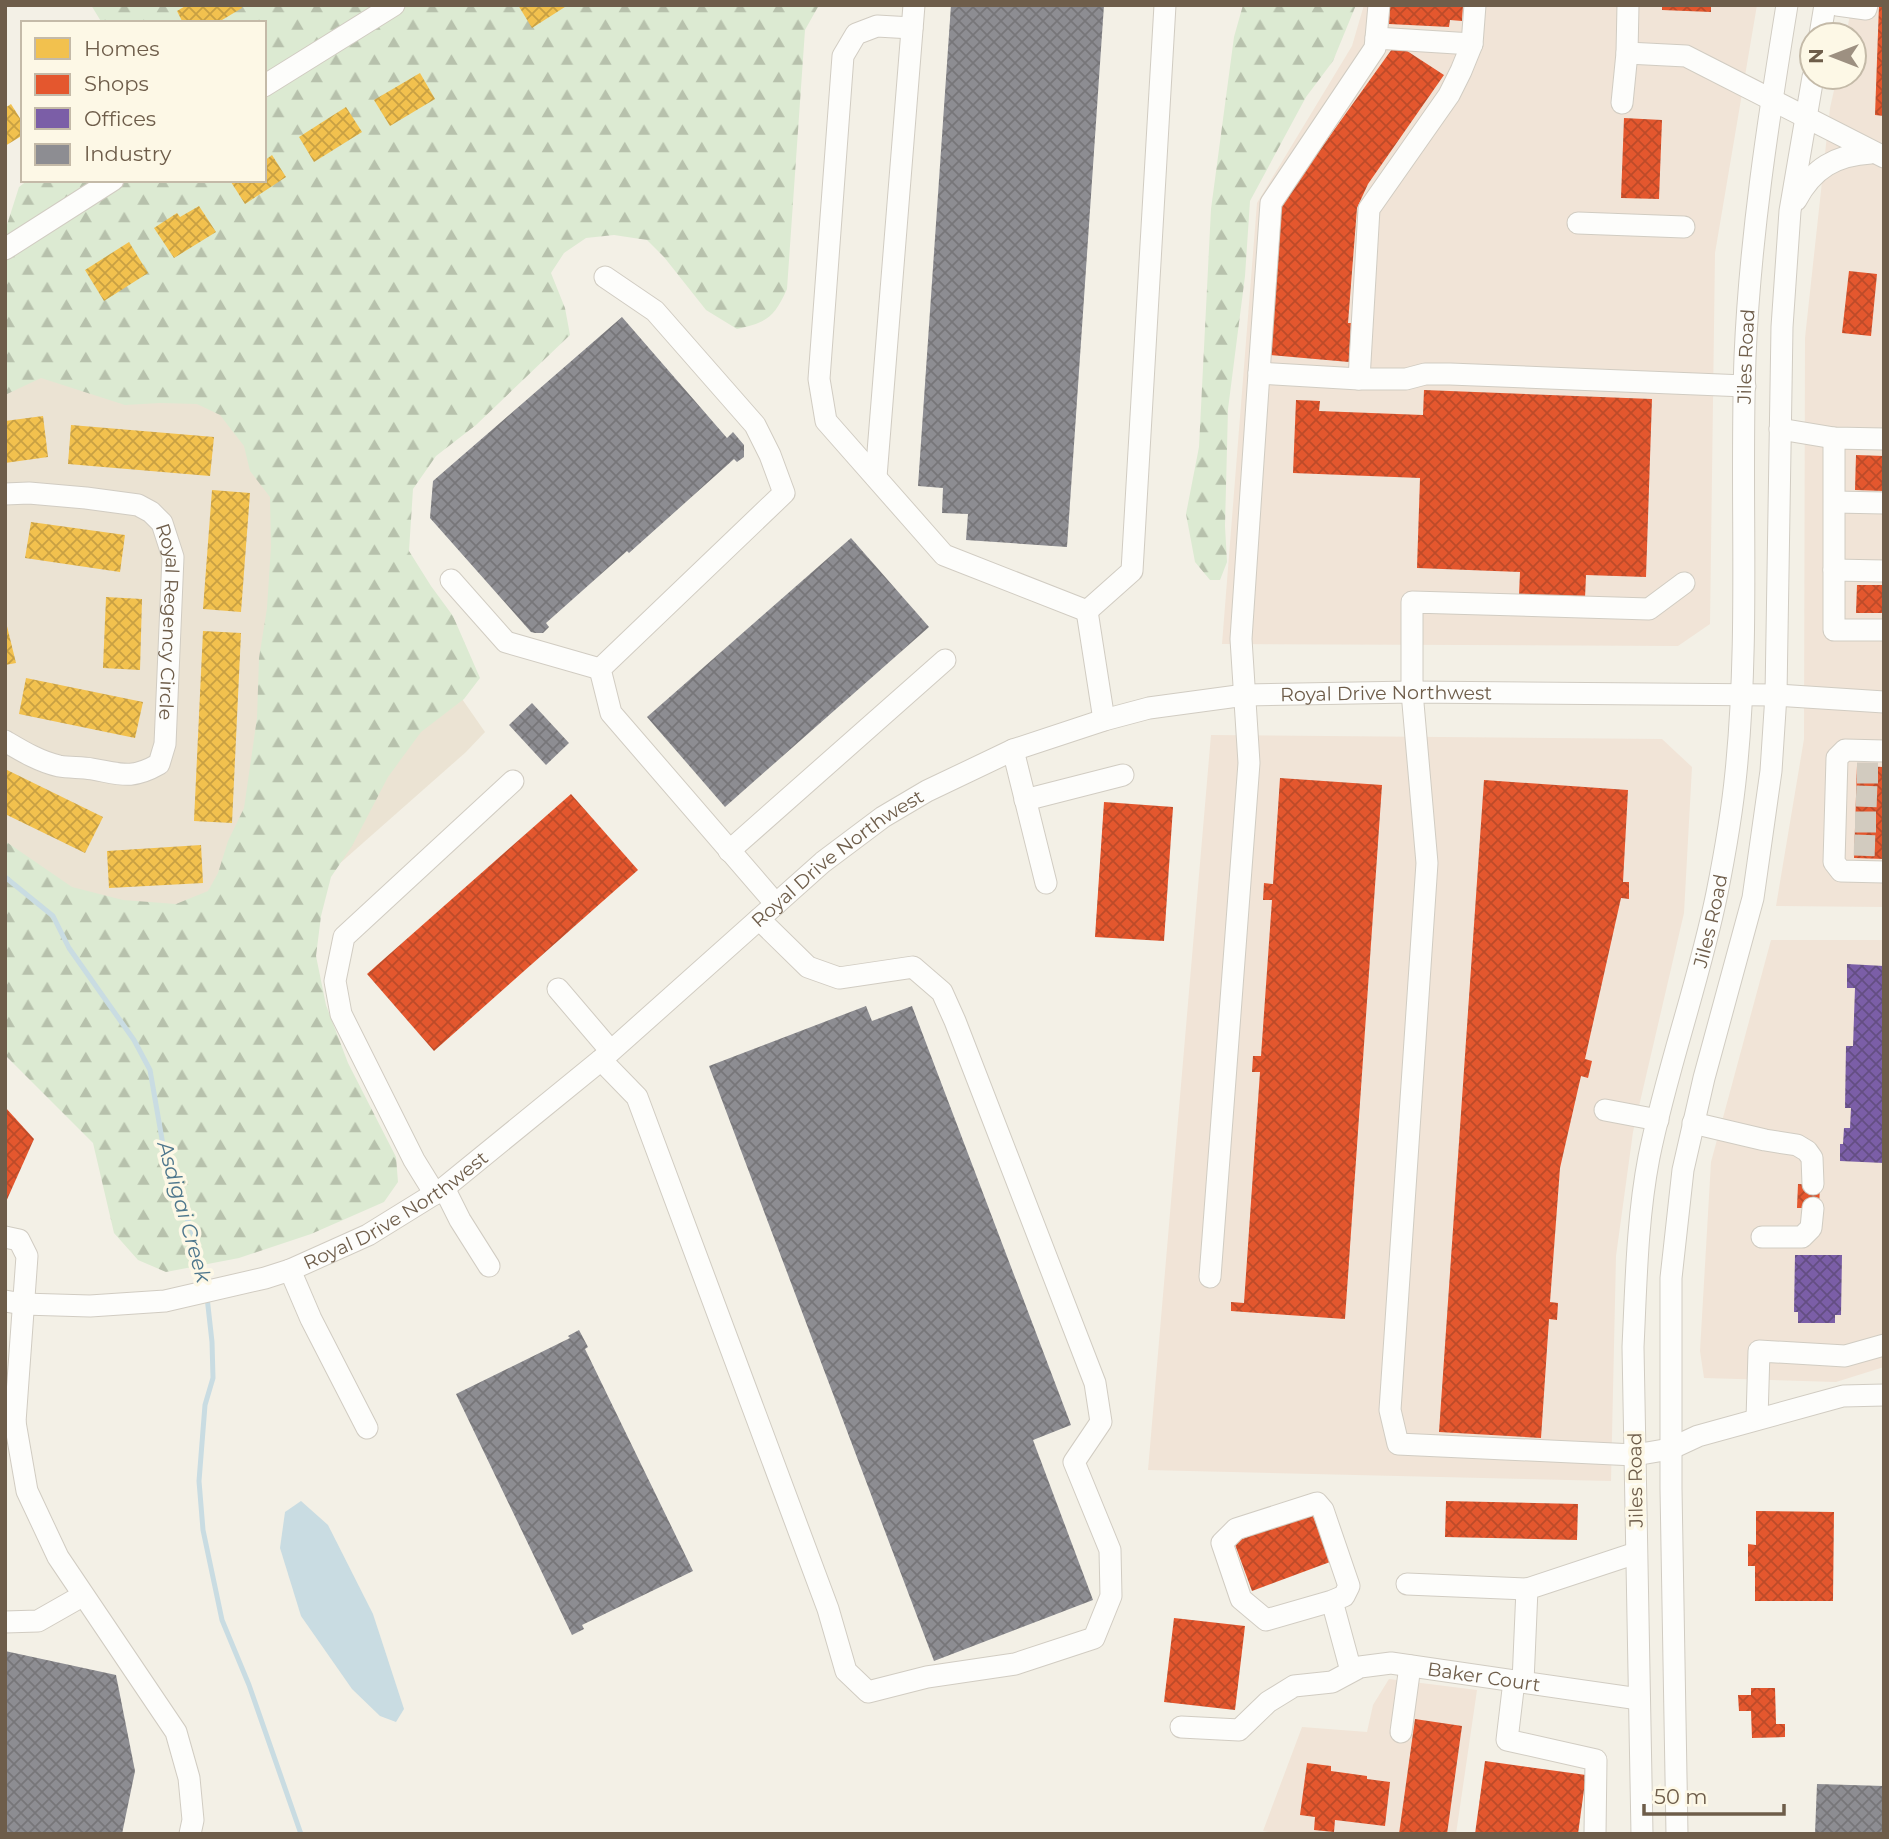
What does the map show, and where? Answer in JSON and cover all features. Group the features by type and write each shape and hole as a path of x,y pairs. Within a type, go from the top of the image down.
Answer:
{"street":[{"path":"266,85 394,5"},
{"path":"876,477 914,5"},
{"path":"1087,611 1132,571 1166,5"},
{"path":"1210,1277 1249,763 1241,639 1271,203 1375,48 1379,5"},
{"path":"1359,379 1369,209 1449,95 1472,44 1475,5"},
{"path":"1622,103 1628,5"},
{"name":"Jiles Road","path":"1642,1834 1633,1347 1636,1280 1648,1161 1717,896 1736,769 1740,695 1745,386 1752,252 1771,99 1787,5"},
{"path":"1837,5 1866,9 1867,5"},
{"path":"912,28 877,26 856,34 843,56 820,379 826,421 944,555 1087,611"},
{"path":"1376,38 1472,44"},
{"path":"1627,52 1686,56 1879,155"},
{"name":"Jiles Road","path":"1676,1834 1670,1449 1671,1278 1683,1170 1752,898 1771,771 1776,695 1782,327 1790,211 1811,91"},
{"path":"1790,211 1804,185 1817,172 1844,155 1879,155"},
{"path":"5,249 110,182"},
{"path":"1578,223 1684,227"},
{"path":"600,669 784,493 755,425 654,311 606,277"},
{"path":"1259,373 1359,379 1406,379 1425,374 1450,374 1745,386"},
{"path":"1780,429 1878,442"},
{"path":"1834,438 1834,629 1884,630"},
{"name":"Royal Regency Circle","path":"5,495 29,493 138,505 151,512 162,523 173,557 165,744 159,764 142,774 110,774 93,769 58,766 29,755 5,741"},
{"path":"1835,502 1884,503"},
{"path":"1834,570 1884,571"},
{"path":"1884,578 1856,578 1847,588 1847,609 1856,619 1884,620"},
{"path":"451,580 506,642 600,669"},
{"path":"1684,583 1649,609 1412,601 1412,692 1427,863 1390,1410 1398,1444 1635,1455 1670,1449 1698,1436 1843,1396 1884,1395"},
{"path":"1087,611 1104,719"},
{"path":"729,850 945,660"},
{"path":"600,669 611,713 776,904"},
{"name":"Royal Drive Northwest","path":"14,1302 90,1306 165,1301 265,1279 368,1235 439,1191 606,1055 822,862 883,817 927,791 1013,750 1104,719 1149,708 1245,695 1412,692 1776,695 1884,702"},
{"path":"1013,750 1046,883"},
{"path":"1884,751 1845,750 1837,758 1846,784 1845,833 1834,862 1842,871 1884,872"},
{"path":"1025,800 1123,775"},
{"path":"489,1266 439,1191 414,1160 341,1014 335,981 344,937 513,781"},
{"path":"558,989 637,1097 828,1609 846,1671 868,1692 927,1677 1015,1664 1094,1638 1111,1596 1110,1550 1074,1462 1101,1422 1095,1383 942,992 913,967 839,978 808,967 759,919"},
{"path":"1605,1110 1658,1120"},
{"path":"1693,1123 1797,1145 1812,1158 1813,1184"},
{"path":"1762,1237 1802,1237 1811,1228 1813,1208"},
{"path":"5,1237 19,1240 27,1256 14,1302 10,1421 27,1490 58,1557 82,1596 176,1732 189,1778 193,1820 190,1834"},
{"path":"290,1270 311,1319 366,1428"},
{"path":"1757,1419 1759,1352 1845,1356 1884,1345"},
{"path":"1317,1503 1323,1510 1349,1586 1344,1596 1332,1601 1266,1620 1241,1600 1222,1543 1236,1529 1317,1503"},
{"path":"1407,1584 1527,1590 1636,1553"},
{"path":"1527,1590 1518,1682 1507,1740 1596,1760 1595,1834"},
{"path":"5,1622 38,1620 82,1596"},
{"path":"1332,1601 1352,1671"},
{"name":"Baker Court","path":"1181,1727 1239,1730 1268,1702 1294,1686 1332,1682 1360,1667 1391,1663 1639,1699"},
{"path":"1401,1732 1410,1666"}],"shaded area":[{"path":"1364,5 1757,5 1715,253 1710,624 1678,646 1222,644 1257,203 1352,46"},
{"path":"1852,5 1884,5 1884,907 1776,906 1804,739 1805,338 1830,108 1834,91 1868,91 1868,21 1849,21"},
{"path":"197,318 485,732 466,752 278,918 153,958 5,879 5,350"},
{"path":"1211,735 1662,739 1692,767 1684,913 1633,1132 1616,1256 1611,1481 1148,1470"},
{"path":"1771,940 1884,940 1884,1367 1836,1382 1704,1378 1700,1351 1711,1162"},
{"path":"301,1501 328,1525 373,1614 404,1709 396,1722 380,1716 352,1689 301,1616 280,1548 285,1512"},
{"path":"1389,1679 1477,1690 1456,1834 1281,1834 1263,1831 1302,1727 1367,1732 1373,1705"}],"green space":[{"path":"91,5 819,5 805,30 787,289 773,313 763,321 737,329 706,310 647,240 614,235 586,238 564,253 551,273 565,308 570,335 476,425 436,456 413,489 409,551 453,616 480,678 464,699 421,732 388,777 352,846 331,877 321,916 316,956 326,1005 348,1063 396,1157 398,1182 384,1202 311,1234 239,1258 166,1272 138,1260 114,1233 93,1143 5,1055 5,841 72,887 123,900 176,904 208,891 244,808 257,718 259,658 267,608 271,546 270,497 250,471 244,446 220,415 197,404 125,405 41,378 5,395 5,231 19,187 25,182 266,182 266,21 101,21"},
{"path":"1243,5 1356,5 1333,61 1306,97 1250,201 1245,276 1228,409 1225,526 1227,562 1220,580 1210,580 1195,562 1186,514 1199,447 1211,209 1234,37"}],"building: Homes":[{"path":"187,5 241,5 242,8 220,21 182,21 177,11"},
{"path":"518,5 568,5 532,28"},
{"path":"420,73 435,99 390,126 374,100"},
{"path":"11,104 21,120 21,136 5,146 5,108"},
{"path":"346,107 362,132 314,162 299,137"},
{"path":"272,155 286,177 245,204 231,182 266,182 266,160"},
{"path":"199,206 216,232 174,258 154,228 177,213 180,217"},
{"path":"129,242 148,273 104,301 85,270"},
{"path":"43,416 48,457 5,463 5,421"},
{"path":"71,425 214,437 210,476 68,464"},
{"path":"212,490 250,493 241,612 203,609"},
{"path":"31,522 125,535 120,572 25,558"},
{"path":"106,597 142,599 140,670 103,668"},
{"path":"5,618 16,663 5,665"},
{"path":"203,631 241,633 232,823 194,821"},
{"path":"26,678 143,702 135,738 19,714"},
{"path":"5,769 103,817 85,853 5,814"},
{"path":"201,845 203,883 109,888 107,851"}],"building: Shops":[{"path":"1390,5 1463,5 1462,21 1450,20 1449,27 1389,24"},
{"path":"1662,5 1711,5 1711,12 1662,10"},
{"path":"1879,5 1884,5 1884,116 1875,115"},
{"path":"1392,49 1404,49 1444,75 1368,184 1357,208 1348,323 1351,323 1349,362 1270,355 1281,204"},
{"path":"1624,118 1662,120 1659,199 1621,198"},
{"path":"1849,271 1877,274 1871,336 1842,333"},
{"path":"1424,390 1652,399 1646,577 1586,575 1585,598 1519,595 1520,572 1417,568 1420,478 1293,473 1296,400 1320,401 1319,411 1423,415"},
{"path":"1856,455 1884,456 1884,491 1855,490"},
{"path":"1857,585 1884,585 1884,613 1856,613"},
{"path":"1857,766 1884,767 1884,859 1854,858"},
{"path":"1280,778 1382,785 1345,1319 1231,1311 1231,1302 1244,1303 1260,1072 1252,1072 1253,1056 1261,1056 1272,900 1263,900 1264,883 1273,884"},
{"path":"1484,780 1628,790 1623,882 1629,882 1629,899 1621,898 1585,1059 1592,1061 1588,1078 1581,1076 1560,1168 1550,1302 1558,1303 1557,1320 1549,1319 1541,1438 1439,1432"},
{"path":"571,794 638,870 434,1051 367,974"},
{"path":"1104,802 1173,807 1164,941 1095,937"},
{"path":"5,1107 34,1139 5,1204"},
{"path":"1798,1184 1820,1185 1819,1208 1797,1208"},
{"path":"1446,1501 1578,1504 1577,1540 1445,1537"},
{"path":"1756,1511 1834,1512 1833,1601 1755,1601 1755,1566 1748,1566 1748,1544 1756,1545"},
{"path":"1312,1513 1330,1562 1252,1591 1234,1542"},
{"path":"1174,1618 1245,1626 1235,1710 1164,1702"},
{"path":"1751,1688 1775,1688 1776,1724 1785,1724 1785,1737 1752,1738 1751,1711 1739,1711 1738,1695 1751,1695"},
{"path":"1415,1719 1462,1726 1447,1834 1399,1834"},
{"path":"1485,1761 1586,1775 1578,1834 1475,1834"},
{"path":"1307,1763 1331,1766 1331,1771 1390,1782 1385,1826 1335,1820 1334,1832 1314,1830 1315,1817 1300,1815"}],"building: Offices":[{"path":"1847,964 1884,966 1884,1163 1840,1161 1840,1144 1843,1144 1844,1128 1850,1128 1851,1108 1845,1108 1846,1046 1853,1046 1855,988 1847,988"},
{"path":"1795,1255 1842,1255 1841,1315 1835,1315 1835,1323 1798,1323 1798,1312 1794,1312"}],"building: Industry":[{"path":"951,5 1104,5 1067,547 966,540 968,514 942,513 943,488 918,486"},
{"path":"622,317 727,438 733,432 744,445 744,457 737,462 734,459 629,553 627,551 546,623 549,627 543,633 531,632 430,518 433,481"},
{"path":"851,538 929,627 725,807 647,717"},
{"path":"532,703 569,743 546,765 509,725"},
{"path":"866,1006 872,1021 912,1006 1071,1425 1033,1440 1093,1600 934,1661 709,1066"},
{"path":"579,1330 588,1347 585,1349 693,1571 582,1625 584,1629 572,1635 456,1394 570,1338 568,1336"},
{"path":"5,1651 116,1675 135,1771 122,1834 5,1834"},
{"path":"1817,1784 1884,1786 1884,1834 1815,1834"}],"waterway":[{"name":"Asdigai Creek","path":"5,877 53,916 69,948 134,1040 150,1070 167,1168 198,1246 205,1287"},
{"name":"Asdigai Creek","path":"207,1297 213,1378 205,1405 199,1481 203,1530 222,1620 249,1685 301,1834"}],"tunnel":[{"path":"1857,773 1884,773"},
{"path":"1856,796 1884,797"},
{"path":"1855,822 1884,822"},
{"path":"1854,845 1884,846"}]}
